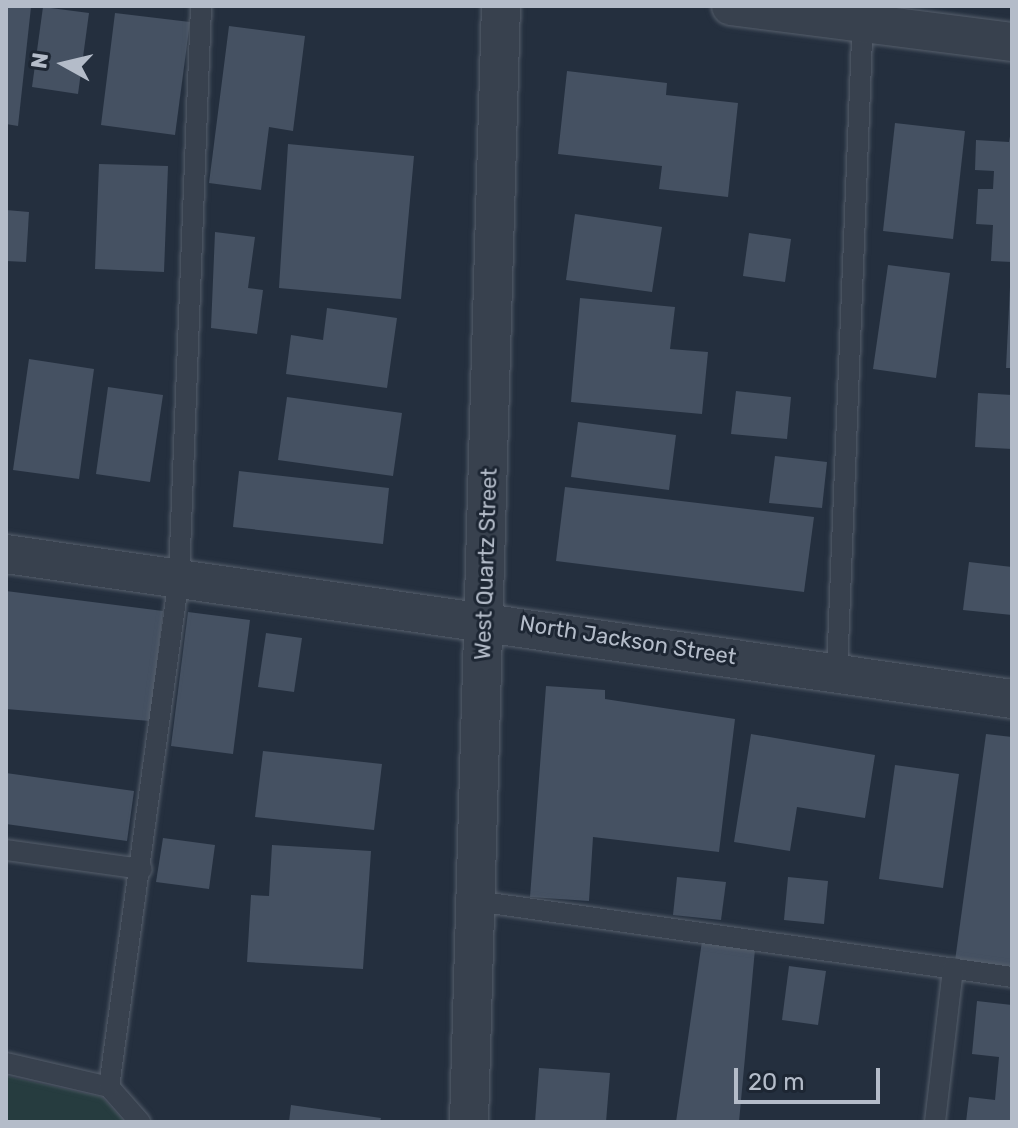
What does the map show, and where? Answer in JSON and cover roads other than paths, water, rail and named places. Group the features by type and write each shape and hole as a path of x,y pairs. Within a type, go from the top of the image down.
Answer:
{"street":[{"path":"492,6 502,6"},
{"name":"West Quartz Street","path":"469,1122 502,6"},
{"path":"731,6 863,14 1012,42"},
{"name":"North Jackson Street","path":"6,554 485,618 1012,699"}],"lane":[{"path":"109,1087 142,869 179,577 201,6"},
{"path":"837,672 863,14"},
{"path":"6,850 142,869"},
{"path":"476,901 1012,977"},
{"path":"935,1122 953,968"},
{"path":"6,1063 109,1087 140,1122"}]}
